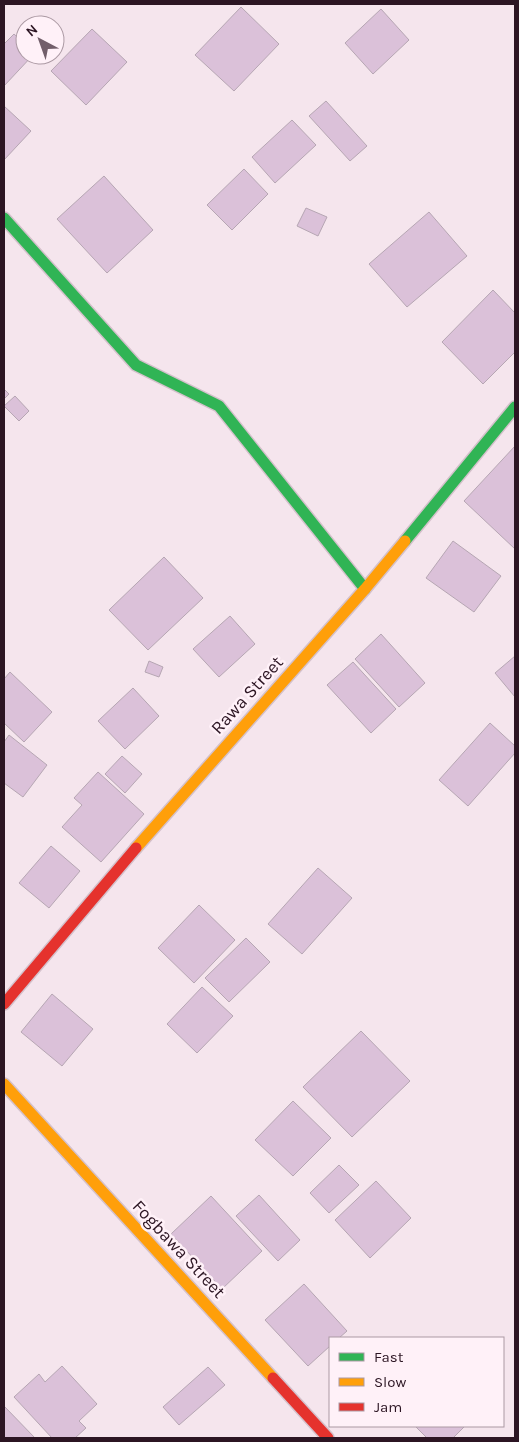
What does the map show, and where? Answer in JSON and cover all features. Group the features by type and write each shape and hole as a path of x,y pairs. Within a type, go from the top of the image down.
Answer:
{"street":[{"path":"4,218 136,365 219,406 365,589"},
{"name":"Rawa Street","path":"4,1004 179,797 365,589 515,407"},
{"name":"Fogbawa Street","path":"4,1084 328,1438"}],"building":[{"path":"241,7 279,44 234,91 195,55"},
{"path":"381,9 409,40 373,74 345,43"},
{"path":"92,29 127,62 86,105 51,71 57,65 65,65 65,57"},
{"path":"15,35 15,65 24,65 4,86 4,44"},
{"path":"326,101 367,146 350,161 309,116"},
{"path":"4,106 31,131 4,160"},
{"path":"292,120 316,145 275,183 252,157"},
{"path":"244,169 268,194 232,230 207,205"},
{"path":"104,176 153,230 107,273 57,219"},
{"path":"306,208 327,217 318,236 297,226"},
{"path":"429,212 467,256 407,307 369,264"},
{"path":"493,290 515,313 515,352 483,384 442,342"},
{"path":"4,389 9,394 4,399"},
{"path":"15,396 29,411 19,421 4,406"},
{"path":"515,446 515,549 464,501"},
{"path":"453,541 501,576 474,612 426,578"},
{"path":"164,557 203,598 148,650 109,610"},
{"path":"230,616 255,644 219,677 193,649"},
{"path":"381,634 425,683 399,707 355,659"},
{"path":"515,656 515,697 495,673"},
{"path":"149,661 163,667 159,677 145,672"},
{"path":"353,662 396,709 371,733 327,685"},
{"path":"10,672 52,712 24,742 4,723 4,679"},
{"path":"133,688 159,716 125,749 98,721"},
{"path":"490,723 515,746 515,753 468,806 439,780"},
{"path":"9,735 47,765 23,797 4,783 4,742"},
{"path":"122,756 142,774 125,793 105,774"},
{"path":"98,772 144,814 101,862 62,827 82,805 74,798"},
{"path":"51,846 80,871 49,908 19,883"},
{"path":"318,868 352,898 302,954 268,924"},
{"path":"199,905 235,940 194,983 158,948"},
{"path":"246,938 270,962 229,1002 205,978"},
{"path":"202,987 233,1016 197,1053 167,1024"},
{"path":"52,994 93,1029 62,1066 21,1032"},
{"path":"361,1031 410,1081 352,1137 303,1087"},
{"path":"293,1101 331,1138 293,1176 255,1140"},
{"path":"339,1165 359,1185 329,1213 310,1193"},
{"path":"376,1181 411,1218 370,1258 335,1220"},
{"path":"259,1195 300,1240 278,1261 236,1216"},
{"path":"211,1196 262,1251 222,1289 171,1234"},
{"path":"304,1284 347,1331 340,1337 329,1337 329,1347 308,1366 265,1320"},
{"path":"62,1366 97,1404 79,1421 86,1428 75,1438 52,1438 14,1397 39,1374 45,1382"},
{"path":"208,1367 225,1385 179,1425 163,1407"},
{"path":"4,1406 35,1438 4,1438"},
{"path":"416,1427 464,1427 453,1438 427,1438"}],"traffic: fast":[{"path":"4,218 136,365 219,406 365,589"},
{"path":"405,541 515,407"}],"traffic: slow":[{"path":"136,848 365,589 405,541"},
{"path":"4,1084 273,1378"}],"traffic: jam":[{"path":"4,1004 136,848"},
{"path":"273,1378 328,1438"}]}
